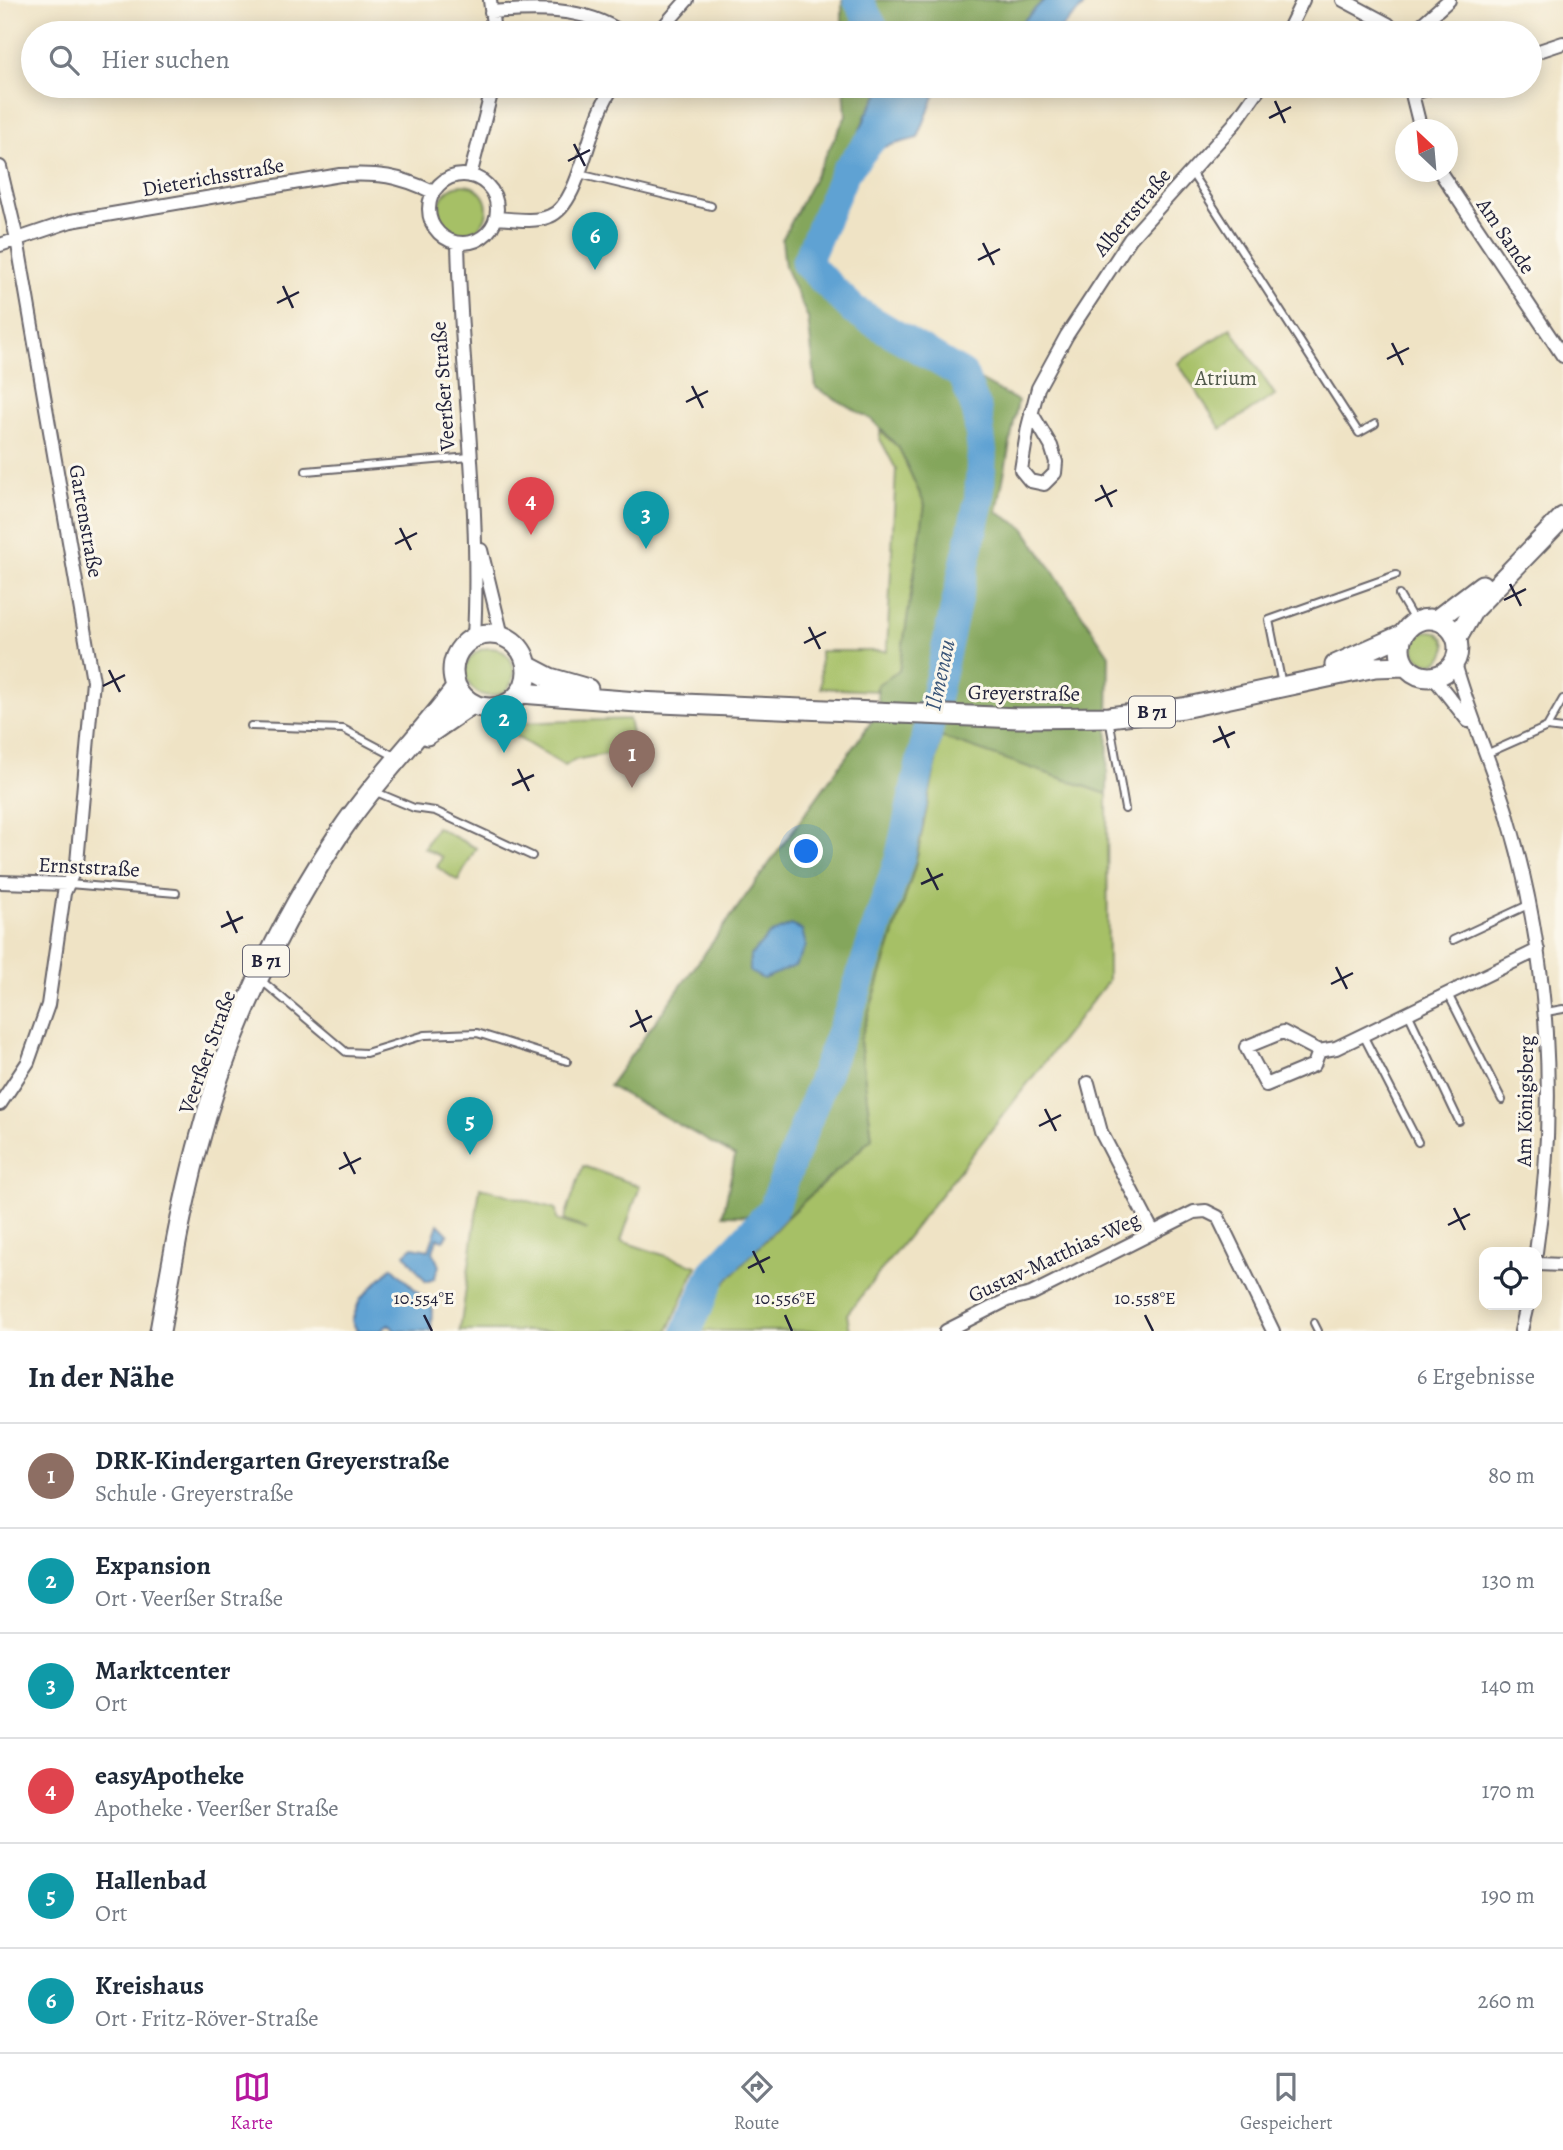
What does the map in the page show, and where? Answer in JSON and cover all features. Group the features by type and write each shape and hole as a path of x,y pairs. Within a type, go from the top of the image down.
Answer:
{"main road":[{"path":"1457,638 1473,610 1530,548 1563,517"},
{"path":"1436,620 1452,629 1459,650 1450,670 1434,678 1423,677 1405,666 1399,646 1409,629 1436,620 1530,548"},
{"name":"Greyerstraße","path":"1282,685 1372,651 1409,629"},
{"path":"483,634 502,636 519,647 527,666 521,694 503,707 482,708 472,704 456,688 452,668 454,659 474,637 483,634"},
{"name":"Greyerstraße","path":"527,666 550,678 637,702"},
{"name":"Greyerstraße","path":"521,694 637,702 1019,718 1109,717 1183,708 1375,667 1405,666"},
{"name":"Veerßer Straße","path":"160,1331 197,1147 212,1097 258,978 290,913 371,790 456,688"},
{"name":"Veerßer Straße","path":"403,753 472,704"}],"street":[{"path":"669,21 687,0"},
{"path":"1293,21 1303,0"},
{"path":"1343,0 1382,21"},
{"path":"1425,21 1449,0"},
{"path":"491,6 536,8 602,21"},
{"path":"1542,50 1563,43"},
{"path":"470,176 490,98"},
{"path":"496,218 524,220 553,215 562,208 579,174 596,114 606,98"},
{"name":"Albertstraße","path":"1031,412 1056,462 1055,473 1044,484 1030,481 1021,470 1031,412 1038,388 1053,359 1129,239 1234,124 1252,98"},
{"path":"1413,98 1418,119"},
{"name":"Gartenstraße","path":"0,167 17,239 93,681 77,863 68,884 48,1005 28,1062 0,1104"},
{"name":"Dieterichsstraße","path":"0,246 71,221 340,175 380,173 401,177 433,192"},
{"path":"470,176 490,188 496,202 496,218 492,227 478,240 458,243 443,237 432,225 428,208 433,192 445,180 470,176"},
{"name":"Am Sande","path":"1447,182 1563,356"},
{"name":"Veerßer Straße","path":"458,243 460,333 477,526 502,636"},
{"name":"Veerßer Straße","path":"474,637 477,526"},
{"name":"Am Königsberg","path":"1455,663 1475,730 1507,814 1530,904 1538,950 1546,1012 1549,1083 1536,1247"},
{"name":"Am Königsberg","path":"1434,678 1475,730"},
{"name":"Ernststraße","path":"0,882 68,884"},
{"path":"1319,1051 1314,1065 1266,1085 1246,1047 1283,1032 1319,1051 1336,1048 1538,950"},
{"path":"1088,1083 1101,1132 1153,1232"},
{"name":"Gustav-Matthias-Weg","path":"946,1331 1007,1300 1031,1294 1194,1212 1206,1210 1218,1217 1273,1331"},
{"path":"1542,1264 1563,1265"},
{"path":"1521,1331 1526,1310"}],"lane":[{"path":"1191,172 1359,433 1375,424"},
{"path":"579,174 711,206"},
{"path":"306,471 470,457"},
{"path":"1282,685 1269,620 1396,575"},
{"path":"1399,595 1409,629"},
{"path":"1548,727 1563,699"},
{"path":"1109,717 1125,810"},
{"path":"251,726 343,729 403,753"},
{"path":"1486,754 1548,727 1562,727"},
{"path":"371,790 414,808 435,811 532,856"},
{"name":"Ernststraße","path":"68,884 176,893"},
{"path":"1453,940 1530,904"},
{"path":"258,978 346,1052 366,1053 425,1035 477,1033 567,1061"},
{"path":"1448,994 1502,1100"},
{"path":"1546,1012 1563,1009"},
{"path":"1408,1013 1459,1122"},
{"path":"1363,1035 1418,1142"},
{"path":"1314,1323 1318,1331"}],"green space":[{"path":"842,0 1044,0 1024,21 842,21"},
{"path":"845,98 876,98 867,113 806,264 854,310 1018,401 997,512 1024,528 1109,655 1107,794 941,737 915,866 860,1041 872,1138 788,1216 723,1215 735,1156 609,1086 879,711 877,685 899,671 925,505 899,448 872,420 816,388 808,318 785,267 782,240 846,116"},
{"path":"463,185 480,192 487,209 480,226 463,233 446,226 439,209 446,192"},
{"name":"Atrium","path":"1231,328 1275,395 1221,429 1178,363"},
{"path":"880,431 899,448 925,505 899,671 877,685 876,691 821,688 820,651 887,651 896,469 880,439"},
{"path":"1430,631 1442,635 1446,647 1442,659 1430,663 1418,659 1414,647 1418,635"},
{"path":"490,648 507,655 514,672 507,689 490,696 473,689 466,672 473,655"},
{"path":"629,719 635,749 574,760 565,766 502,728 515,723"},
{"path":"941,736 1107,794 1108,981 847,1314 850,1331 701,1331 721,1287 788,1216 872,1138 860,1041 915,866"},
{"path":"436,827 476,848 458,881 437,867 442,857 424,848"},
{"path":"583,1166 640,1186 621,1241 697,1266 668,1331 460,1331 480,1187 556,1209 557,1220 588,1230 564,1220"}],"water":[{"path":"1044,0 1090,0 1068,21 1023,21"},
{"path":"876,98 933,98 918,138 884,147 845,172 867,113"},
{"path":"791,925 802,930 806,946 795,966 763,979 750,972 750,956 770,934"},
{"path":"438,1224 448,1234 443,1240 437,1238 433,1252 439,1266 434,1279 426,1282 405,1254 413,1247 429,1250"},
{"path":"392,1267 432,1306 431,1331 395,1331 389,1324 381,1331 357,1331 352,1321 360,1299"}],"waterway":[{"path":"858,0 869,21"},
{"name":"Ilmenau","path":"687,1331 713,1273 773,1209 850,1009 900,857 979,500 982,451 977,411 963,375 854,310 806,263 845,172 905,98"}],"place":[{"name":"Kreishaus","path":"595,270"},
{"name":"easyApotheke","path":"531,535"},
{"name":"Marktcenter","path":"646,549"},
{"name":"Expansion","path":"504,753"},
{"name":"DRK-Kindergarten Greyerstraße","path":"632,788"},
{"name":"Hallenbad","path":"470,1155"}]}
